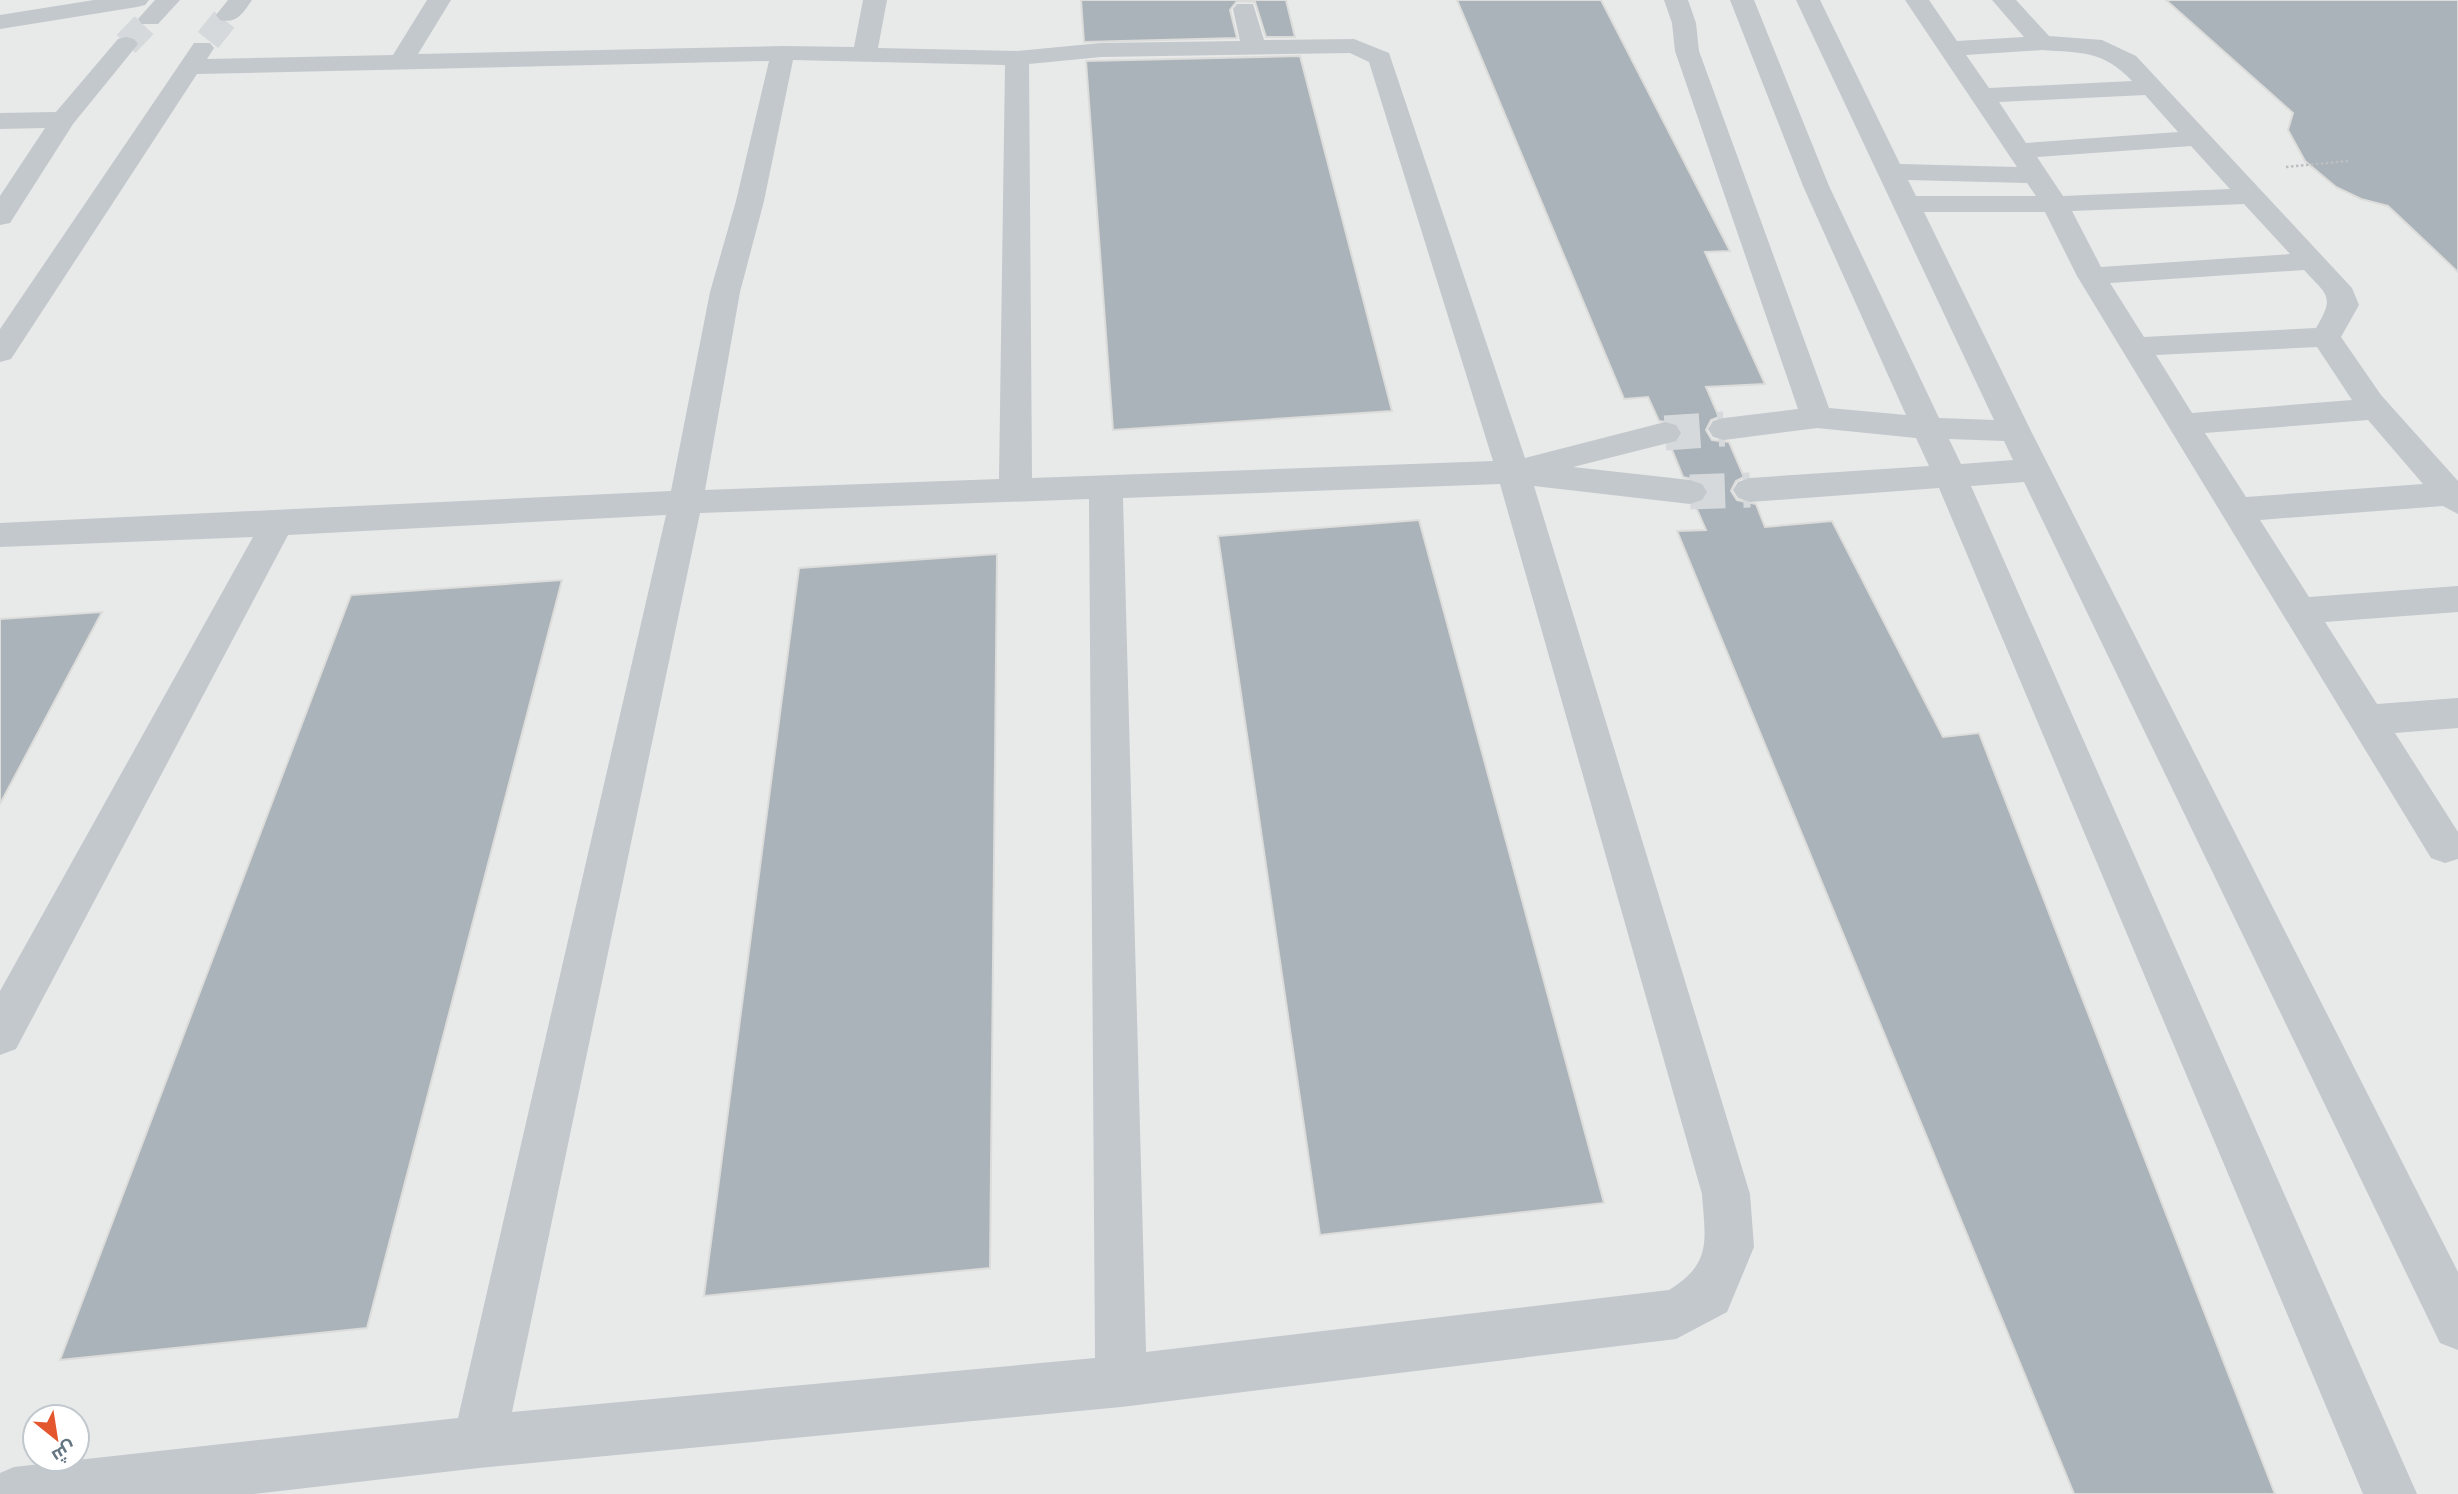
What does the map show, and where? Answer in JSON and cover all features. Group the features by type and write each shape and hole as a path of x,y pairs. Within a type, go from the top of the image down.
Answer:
{"street":[{"path":"0,22 143,9 168,0"},
{"path":"401,62 439,0"},
{"path":"865,54 874,0"},
{"path":"1676,0 1684,23 1687,51 1817,417"},
{"path":"1742,0 1816,186 1950,476 2390,1494"},
{"path":"1808,0 2015,431 2458,1325"},
{"path":"2004,0 2042,43"},
{"path":"1926,1 1950,49 1979,96 2055,204 2091,276 2182,424 2366,720 2454,852"},
{"path":"1245,9 1254,48"},
{"path":"1950,49 2042,43 2110,50 2127,61 2342,295 2344,304 2326,338"},
{"path":"0,217 62,120 126,44"},
{"path":"0,352 198,53 401,62 783,53 1017,58 1101,50 1354,46 1380,58 1513,472 1726,1194 1730,1247 1709,1294 1676,1314 1121,1381 479,1442 14,1494"},
{"path":"479,1442 686,502 725,292 750,201 783,53"},
{"path":"1015,492 1017,58"},
{"path":"1979,96 2151,87"},
{"path":"0,121 62,120"},
{"path":"1898,188 2026,163 2198,138"},
{"path":"1898,188 2055,204 2251,196"},
{"path":"2091,276 2312,261"},
{"path":"2135,347 2326,338"},
{"path":"2326,338 2342,367 2455,498"},
{"path":"2182,424 2376,409"},
{"path":"1724,429 1817,417 1927,428 2015,431"},
{"path":"1513,472 1665,433"},
{"path":"1750,490 2035,470"},
{"path":"0,535 277,524 686,502 1106,489 1513,472 1690,492"},
{"path":"1106,489 1121,1381"},
{"path":"2236,510 2455,498"},
{"path":"0,1034 277,524"},
{"path":"2299,611 2458,599"},
{"path":"2366,720 2458,713"}],"shaded area":[{"path":"0,0 2458,0 2458,1494 0,1494"}],"building":[{"path":"1081,0 1286,0 1295,37 1266,37 1255,2 1237,1 1230,10 1237,38 1084,42"},
{"path":"1457,0 1601,0 1730,251 1705,252 1765,384 1706,387 1719,417 1711,420 1706,430 1712,440 1729,442 1744,477 1736,481 1731,491 1737,500 1756,504 1765,527 1832,521 1943,737 1979,733 2275,1494 2074,1494 1677,531 1706,530 1695,505 1704,501 1709,491 1703,482 1683,477 1670,445 1678,442 1683,434 1678,424 1659,421 1648,397 1624,399"},
{"path":"2166,0 2458,0 2458,272 2388,206 2361,199 2336,187 2305,161 2288,130 2293,113"},
{"path":"1300,56 1392,411 1113,430 1086,61"},
{"path":"1419,520 1604,1203 1320,1235 1218,536"},
{"path":"997,554 990,1268 704,1296 799,568"},
{"path":"562,580 367,1328 60,1360 351,595"},
{"path":"102,612 0,804 0,619"}],"tunnel":[{"path":"208,40 228,15"},
{"path":"126,44 150,19"},
{"path":"1665,433 1724,429"},
{"path":"1690,492 1750,490"}]}
